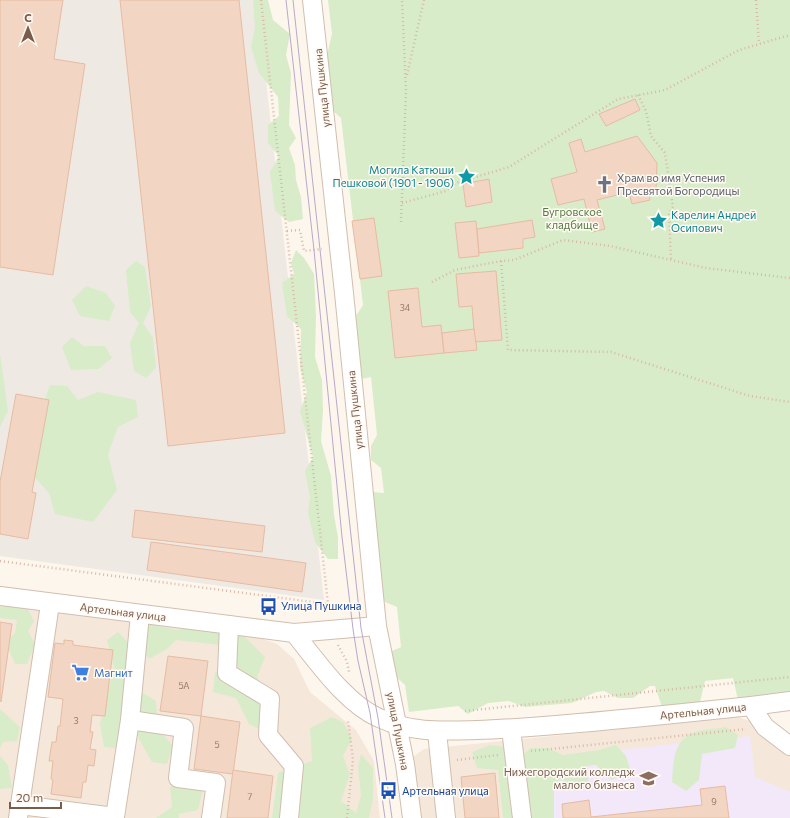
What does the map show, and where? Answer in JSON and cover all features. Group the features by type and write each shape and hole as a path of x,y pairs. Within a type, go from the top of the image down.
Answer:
{"street":[{"name":"улица Пушкина","path":"312,0 344,293 377,626 398,725 412,818"},
{"name":"Артельная улица","path":"0,596 50,604 294,633 377,626"},
{"path":"50,604 19,812 115,817 130,720 140,614"},
{"path":"229,625 227,673 270,699 268,735 294,766 289,818"},
{"path":"320,664 315,648 318,638 326,631"},
{"name":"Артельная улица","path":"294,633 320,664 348,686 359,707 378,718 423,731 437,732 511,729 790,702"},
{"path":"751,706 765,727 790,746"},
{"path":"130,720 184,728 178,778 216,783 211,818"},
{"path":"511,729 522,818"},
{"path":"437,732 446,818"}],"path":[{"path":"262,0 328,604 326,631 347,662 353,760 347,818"},
{"path":"401,222 406,80 402,0"},
{"path":"406,80 424,0"},
{"path":"756,0 759,44"},
{"path":"402,203 446,191 456,183 509,167 618,99 665,90 739,50 790,35"},
{"path":"638,95 646,111 651,136 665,153 673,207 669,213 671,260"},
{"path":"287,231 300,230 304,251 338,247"},
{"path":"432,282 455,270 514,260 563,240 610,246 706,268 790,278"},
{"path":"501,261 508,350 611,352 750,396 790,402"},
{"path":"0,561 328,604"},
{"path":"458,712 790,677"},
{"path":"440,762 765,727"}],"shaded area":[{"path":"0,0 257,0 324,600 0,556"},
{"path":"0,604 253,635 277,644 294,659 310,692 356,730 374,761 380,818 0,818"},
{"path":"738,717 750,721 790,750 790,818 419,818 414,756 424,749"},
{"name":"Нижегородский колледж малого бизнеса","path":"750,736 755,777 790,792 790,818 543,818 536,759"}],"green space":[{"path":"253,0 268,0 273,20 290,34 286,55 291,73 289,125 296,138 289,148 295,165 296,180 301,197 303,219 289,222 275,211 270,172 279,156 268,143 268,125 279,116 278,97 259,73 251,47 255,28"},
{"name":"Бугровское кладбище","path":"328,0 790,0 790,695 738,700 733,678 705,681 700,702 662,707 655,686 650,686 633,698 618,698 604,691 596,692 572,703 525,707 509,701 488,703 468,714 458,706 409,712 405,685 393,674 392,651 401,647 397,607 385,602 373,575 379,546 365,507 372,492 384,493 381,468 371,460 371,446 377,435 371,377 361,379 354,360 359,348 352,322 363,305 341,118 332,110 324,68 332,34"},
{"path":"296,250 304,258 314,274 316,316 315,357 322,380 323,410 321,441 331,476 334,515 338,537 338,559 328,559 315,542 308,513 310,497 305,471 313,457 300,411 307,392 300,367 301,329 287,316 282,283 294,274 291,263"},
{"path":"136,261 145,267 151,306 143,323 153,338 156,368 146,378 134,371 130,343 139,323 130,312 126,270"},
{"path":"86,286 106,293 115,306 109,321 80,316 72,300"},
{"path":"72,337 84,346 105,346 112,358 98,369 71,370 62,347"},
{"path":"0,354 8,411 0,427"},
{"path":"50,385 67,386 78,400 98,392 136,400 138,417 118,427 108,454 117,490 93,522 55,514 49,493 28,470 38,420"},
{"path":"13,604 26,606 34,621 28,631 35,644 27,664 15,664 6,642 15,633 17,620 0,618 0,607"},
{"path":"148,624 177,630 209,625 237,629 265,657 257,677 274,706 263,731 249,724 236,698 213,692 215,672 233,665 220,645 176,640 167,649 149,659 136,639"},
{"path":"118,632 127,641 135,688 156,701 158,729 173,746 167,764 152,762 134,730 117,748 104,747 100,724 114,667 107,640"},
{"path":"0,709 20,727 17,741 3,742 0,749"},
{"path":"332,717 343,722 352,739 343,756 350,774 341,801 356,813 361,796 358,767 361,754 373,768 373,799 369,818 272,818 278,773 312,761 310,728"},
{"path":"726,727 738,735 735,748 702,754 699,780 686,791 672,782 675,754 681,742 692,733"},
{"path":"490,745 506,747 519,760 530,748 548,748 563,755 599,750 616,745 626,756 631,772 611,780 596,765 587,766 589,786 575,791 562,780 554,782 554,818 503,818 498,770 477,768 472,752"},
{"path":"0,756 8,765 12,788 0,789"},
{"path":"187,782 203,789 198,810 179,814 179,818 156,818 172,807 170,787"}],"building":[{"path":"0,0 63,0 54,59 85,64 53,275 0,267"},
{"path":"120,0 239,0 285,433 168,446"},
{"path":"635,99 640,110 606,126 599,114"},
{"name":"Храм во имя Успения Пресвятой Богородицы","path":"637,136 657,163 656,189 649,193 650,200 632,204 629,192 597,200 605,229 592,232 584,199 558,205 551,179 577,172 569,143 581,139 585,152"},
{"path":"489,179 492,202 466,207 463,184"},
{"path":"374,218 382,276 360,279 352,221"},
{"path":"532,220 535,237 523,239 523,248 479,253 477,229"},
{"path":"476,221 479,256 459,258 455,223"},
{"path":"496,271 502,340 475,342 472,306 459,307 456,274"},
{"path":"418,288 422,327 441,325 444,353 395,358 388,291"},
{"path":"474,329 477,350 444,353 442,333"},
{"path":"16,394 49,400 32,492 36,493 28,539 0,534 0,482"},
{"path":"135,510 265,526 262,552 132,537"},
{"path":"151,542 306,563 302,592 147,570"},
{"path":"0,622 12,624 1,702 0,701"},
{"path":"64,640 73,641 73,645 113,650 105,716 92,715 90,732 93,732 90,749 96,750 94,766 88,765 86,782 83,782 81,798 51,794 53,761 49,761 52,742 56,742 58,726 60,726 63,699 48,697 55,643 64,644"},
{"path":"168,656 208,661 201,716 160,711"},
{"path":"201,716 240,722 233,774 194,769"},
{"path":"233,770 273,776 268,818 227,818"},
{"path":"495,773 499,818 465,818 461,777"},
{"path":"725,786 729,818 563,818 562,804 589,800 591,817 702,805 700,789"}],"tram line":[{"path":"286,0 314,250 342,537 353,629 358,661 370,713 385,818"},
{"path":"293,0 361,628 378,718 392,818"}],"place":[{"name":"Могила Катюши Пешковой (1901 - 1906)","path":"467,176"},
{"name":"Храм во имя Успения Пресвятой Богородицы","path":"604,184"},
{"name":"Карелин Андрей Осипович","path":"658,221"},
{"name":"Улица Пушкина","path":"268,606"},
{"name":"Магнит","path":"81,673"},
{"name":"Нижегородский колледж малого бизнеса","path":"648,778"},
{"name":"Артельная улица","path":"389,791"}]}
